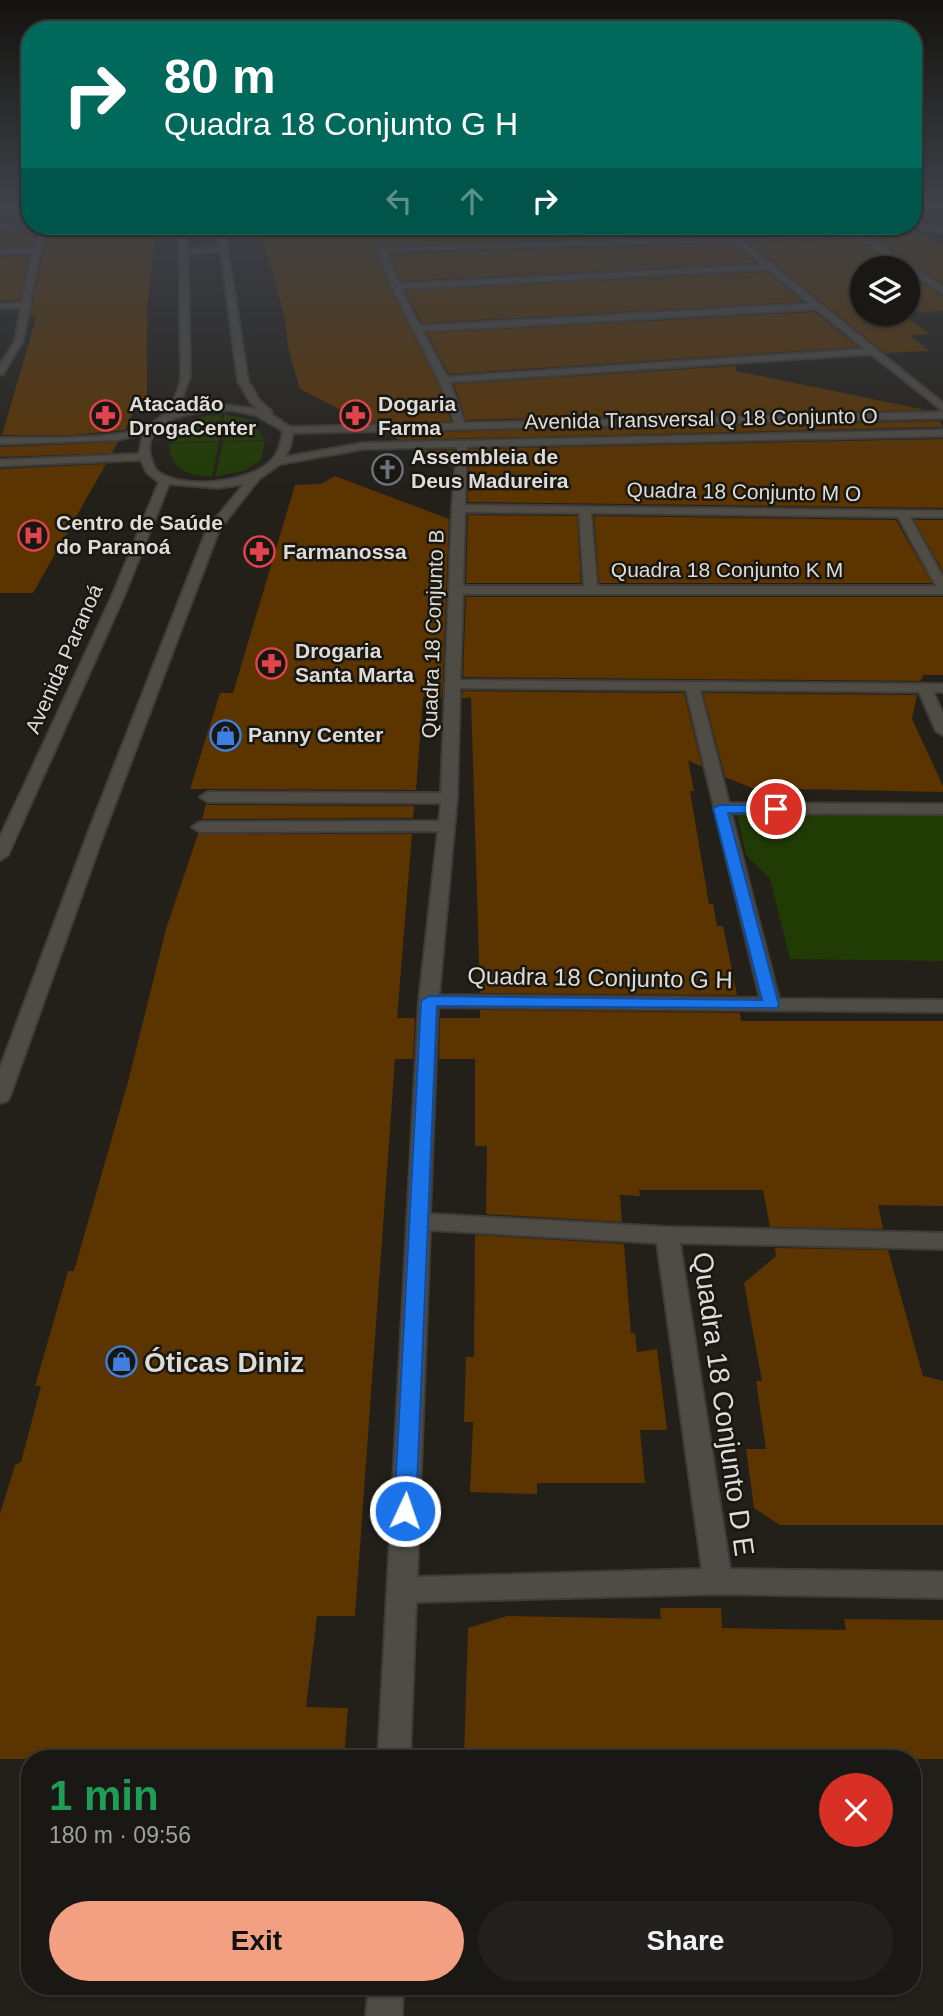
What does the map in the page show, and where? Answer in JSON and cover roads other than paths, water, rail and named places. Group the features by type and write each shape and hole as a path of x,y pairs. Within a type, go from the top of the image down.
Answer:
{"street":[{"path":"169,416 185,384 185,302"},
{"path":"232,302 243,381 255,402 288,430 943,415"},
{"path":"403,302 444,380 461,427"},
{"path":"812,302 943,408"},
{"path":"0,306 26,305 0,372"},
{"path":"416,329 817,306"},
{"path":"444,380 873,351"},
{"path":"0,441 117,437 151,429 169,416 224,405 256,410 272,416"},
{"path":"737,420 723,427 728,432 752,437"},
{"path":"661,422 695,428 690,436 665,439"},
{"path":"151,429 144,444 145,457 153,473 165,480 216,486 254,478"},
{"path":"0,1096 213,529 254,478 279,461 288,442 288,430"},
{"name":"Avenida Transversal Q 18 Conjunto O","path":"279,461 363,446 943,433"},
{"name":"Quadra 18 Conjunto B","path":"394,1750 429,1001 444,826 449,798 461,443"},
{"path":"0,463 145,457"},
{"name":"Avenida Paranoá","path":"0,855 118,596 160,498 165,480"},
{"name":"Quadra 18 Conjunto M O","path":"458,508 943,514"},
{"name":"Quadra 18 Conjunto K M","path":"585,510 591,589 943,589"},
{"path":"902,513 943,589"},
{"path":"455,590 591,589"},
{"path":"451,684 943,688"},
{"path":"692,687 771,1005"},
{"path":"924,688 943,731"},
{"path":"208,797 449,798"},
{"path":"720,808 943,809"},
{"path":"200,827 444,826"},
{"name":"Quadra 18 Conjunto G H","path":"429,1001 943,1006"},
{"path":"418,1221 667,1235 943,1241"},
{"name":"Quadra 18 Conjunto D E","path":"667,1235 718,1581"},
{"path":"401,1590 718,1581 943,1585"},
{"path":"384,2016 385,1995"}],"place":[{"name":"Atacadão DrogaCenter","path":"106,416"},
{"name":"Dogaria Farma","path":"355,416"},
{"name":"Assembleia de Deus Madureira","path":"388,469"},
{"name":"Centro de Saúde do Paranoá","path":"33,535"},
{"name":"Farmanossa","path":"260,552"},
{"name":"Drogaria Santa Marta","path":"272,663"},
{"name":"Panny Center","path":"225,735"},
{"name":"Óticas Diniz","path":"121,1362"}]}
